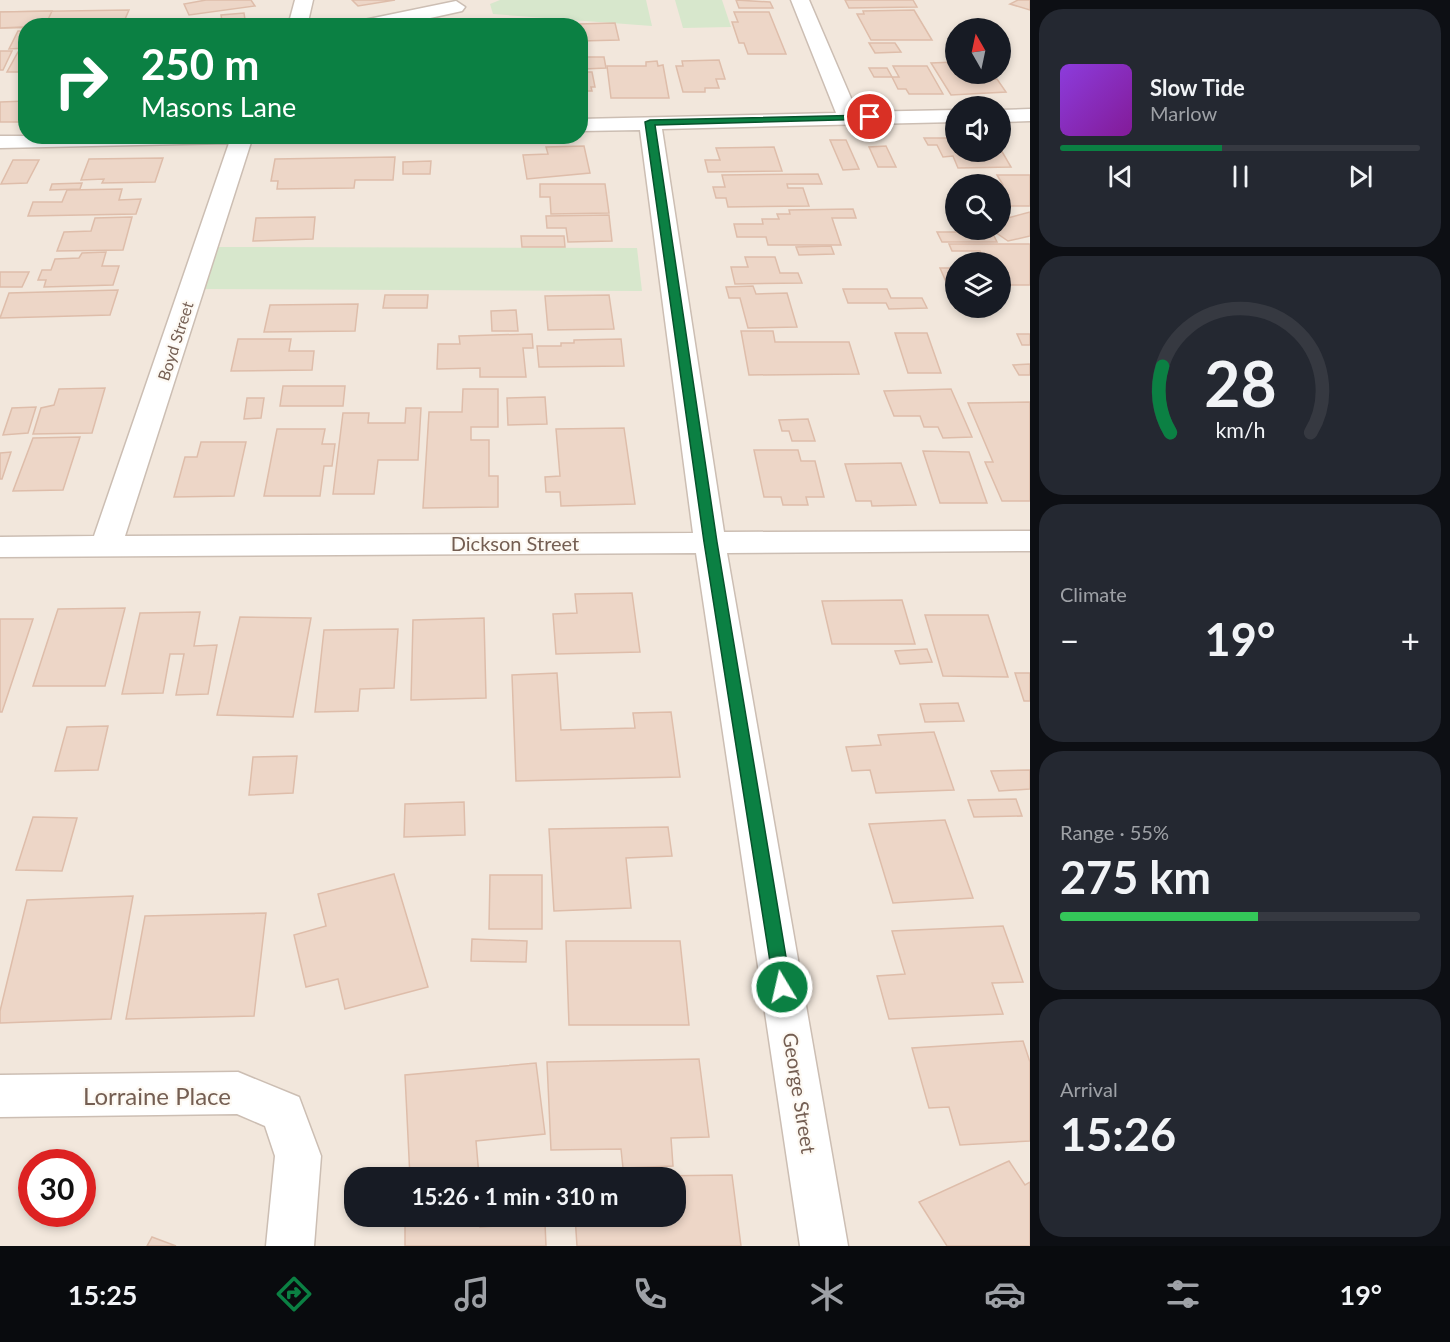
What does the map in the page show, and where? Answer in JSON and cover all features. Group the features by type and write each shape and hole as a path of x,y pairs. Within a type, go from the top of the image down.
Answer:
{"street":[{"path":"299,18 304,0"},
{"path":"800,0 849,118"},
{"path":"403,18 456,7"},
{"path":"1011,116 1030,115"},
{"path":"588,125 945,116"},
{"name":"George Street","path":"650,122 710,542 824,1246"},
{"path":"0,142 18,142"},
{"name":"Boyd Street","path":"107,545 239,144"},
{"name":"Dickson Street","path":"0,547 1030,541"},
{"name":"Lorraine Place","path":"0,1096 238,1093 283,1112 298,1156 290,1246"}],"shaded area":[{"path":"0,0 1030,0 1030,1246 0,1246"}],"green space":[{"path":"500,0 646,0 652,26 588,21 588,18 493,14 490,4"},
{"path":"675,0 722,0 731,27 683,28"},
{"path":"209,247 637,248 642,291 196,289"}],"building":[{"path":"206,0 251,0 255,6 189,15 184,4"},
{"path":"352,0 395,0 358,6"},
{"path":"736,0 770,2 773,8 739,8"},
{"path":"845,0 913,0 917,7 849,8"},
{"path":"1018,0 1030,0 1030,10 1010,4"},
{"path":"129,10 126,18 18,18 18,28 0,28 0,12"},
{"path":"914,10 932,40 871,40 857,14 864,14 863,11"},
{"path":"52,11 49,18 18,18 18,27 0,28 0,12"},
{"path":"734,12 769,12 786,54 748,54 744,43 739,43 732,22 738,22"},
{"path":"244,13 245,18 222,18 221,15"},
{"path":"615,23 619,40 588,41 588,24"},
{"path":"18,31 18,48 9,49"},
{"path":"869,43 895,43 901,52 875,53"},
{"path":"0,51 12,51 3,70 0,70"},
{"path":"18,52 18,72 7,72"},
{"path":"588,57 604,57 606,68 588,69"},
{"path":"719,60 725,79 716,79 719,88 705,88 705,92 683,92 676,66 683,66 682,61"},
{"path":"657,61 658,66 663,65 669,98 611,98 607,66 646,66 646,62"},
{"path":"945,62 945,84 1000,84 1006,92 951,95 931,63"},
{"path":"893,66 927,66 943,94 909,94 906,89 898,89 892,77 899,77"},
{"path":"869,68 887,68 892,77 874,77"},
{"path":"588,72 592,72 595,87 591,87 592,91 588,91"},
{"path":"18,101 18,122 0,122 0,102"},
{"path":"924,138 945,138 945,157 937,145 928,145"},
{"path":"830,140 846,140 859,169 843,170"},
{"path":"584,146 590,173 527,179 523,155 548,154 546,147"},
{"path":"886,146 896,167 878,167 869,147"},
{"path":"774,147 782,171 708,172 705,160 720,160 716,148"},
{"path":"395,157 393,180 355,180 354,188 277,189 278,181 271,181 275,159"},
{"path":"163,158 155,182 102,183 104,179 81,180 89,159"},
{"path":"13,160 39,160 27,183 1,184"},
{"path":"431,161 430,174 403,174 403,162"},
{"path":"956,162 1008,162 1011,167 958,168"},
{"path":"818,174 822,184 787,184 788,188 803,188 809,206 728,207 726,198 716,198 713,187 725,187 722,175"},
{"path":"1011,175 1030,175 1030,206 1011,206"},
{"path":"82,183 80,189 50,190 52,184"},
{"path":"540,184 605,184 609,213 551,214 550,197 540,197"},
{"path":"122,189 119,200 141,199 136,214 28,216 33,202 62,202 67,190"},
{"path":"853,209 856,218 832,218 841,245 768,245 766,237 737,237 734,224 763,224 762,219 779,219 777,214 790,214 789,210"},
{"path":"1030,212 1030,236 1008,241 1007,240 1011,240 1011,217"},
{"path":"609,215 612,241 568,242 566,228 547,228 546,216"},
{"path":"132,217 123,250 57,251 64,232 91,231 95,218"},
{"path":"315,217 313,239 253,241 256,218"},
{"path":"937,232 945,232 945,240 996,240 997,242 942,242"},
{"path":"521,236 564,236 565,247 522,247"},
{"path":"949,244 1030,244 1030,285 1011,285 1011,252 952,251"},
{"path":"831,246 834,254 799,255 796,247"},
{"path":"106,252 102,266 119,266 113,285 44,287 46,280 38,280 42,270 51,270 55,259 79,258 82,253"},
{"path":"745,257 775,257 780,273 798,273 802,283 735,284 731,267 748,267"},
{"path":"940,268 945,268 945,279"},
{"path":"0,272 29,272 22,287 0,287"},
{"path":"753,286 756,294 787,293 797,327 748,328 740,298 729,298 726,287"},
{"path":"843,289 887,289 891,298 922,298 927,308 889,309 886,303 848,303"},
{"path":"118,290 110,315 0,318 9,293"},
{"path":"385,295 428,295 427,308 383,308"},
{"path":"609,295 614,329 548,330 545,296"},
{"path":"358,304 355,331 264,332 270,305"},
{"path":"516,310 518,331 492,331 491,311"},
{"path":"741,331 773,331 775,342 849,342 859,374 749,375"},
{"path":"895,333 927,333 941,373 908,373"},
{"path":"532,334 533,348 523,348 526,377 480,377 480,368 437,369 438,344 460,344 459,336"},
{"path":"1017,334 1030,334 1030,345 1022,345"},
{"path":"238,339 291,339 289,351 314,351 312,370 231,371"},
{"path":"621,339 624,366 539,367 537,346 561,346 561,343 574,343 574,340"},
{"path":"1030,364 1030,375 1019,375 1013,365"},
{"path":"283,386 345,386 343,406 280,406"},
{"path":"105,388 92,433 33,434 41,408 54,405 59,389"},
{"path":"463,389 498,389 498,427 471,427 471,440 489,440 489,476 498,476 498,507 423,508 429,412 462,412"},
{"path":"951,389 972,437 943,438 938,427 924,427 920,416 894,416 884,391"},
{"path":"545,397 547,424 508,425 507,398"},
{"path":"247,398 264,398 261,418 244,419"},
{"path":"1030,402 1030,501 1002,501 985,462 993,462 968,403"},
{"path":"36,407 28,433 3,435 12,408"},
{"path":"406,408 421,408 418,460 378,460 374,494 333,494 343,413 369,413 368,423 405,423"},
{"path":"808,419 815,441 792,441 789,431 782,431 779,420"},
{"path":"624,428 635,504 561,506 560,492 546,492 545,477 560,476 556,429"},
{"path":"277,429 325,429 322,444 335,444 332,466 324,466 320,496 264,496"},
{"path":"80,437 63,490 13,491 33,438"},
{"path":"201,442 246,442 234,496 174,497 185,457 197,457"},
{"path":"754,450 798,450 801,461 815,461 824,497 806,497 808,505 783,505 781,497 764,497"},
{"path":"923,451 969,452 987,503 940,503"},
{"path":"11,452 2,479 0,479 0,453"},
{"path":"901,463 916,505 872,506 871,501 856,501 845,464"},
{"path":"632,593 640,652 556,654 553,614 577,613 575,594"},
{"path":"902,600 915,644 832,644 822,601"},
{"path":"125,608 105,686 33,686 58,609"},
{"path":"200,612 194,646 217,645 208,694 176,695 184,654 170,654 163,693 122,694 140,613"},
{"path":"925,615 988,615 1008,677 943,676"},
{"path":"240,617 311,618 293,717 217,715"},
{"path":"484,618 486,698 411,700 413,620"},
{"path":"0,619 33,619 2,712 0,712"},
{"path":"398,629 394,688 360,689 358,711 315,712 324,630"},
{"path":"927,649 932,662 900,664 895,651"},
{"path":"557,673 561,730 635,728 633,713 671,712 680,777 516,781 512,675"},
{"path":"1015,673 1030,673 1030,701 1024,701"},
{"path":"958,703 964,721 925,722 920,704"},
{"path":"108,726 98,770 55,771 67,727"},
{"path":"934,732 954,790 876,793 870,770 852,771 846,747 881,745 878,735"},
{"path":"297,756 293,793 249,795 253,757"},
{"path":"1030,770 1030,789 999,791 991,771"},
{"path":"1016,799 1022,816 974,817 968,800"},
{"path":"464,802 465,835 404,837 405,804"},
{"path":"33,817 77,818 62,871 16,870"},
{"path":"945,820 973,898 893,903 869,824"},
{"path":"668,827 672,856 626,858 631,908 554,911 549,829"},
{"path":"394,874 428,987 345,1009 338,979 306,987 294,935 326,926 318,894"},
{"path":"490,875 542,875 542,929 489,929"},
{"path":"133,896 111,1019 0,1023 0,1011 27,900"},
{"path":"266,913 254,1016 126,1019 145,916"},
{"path":"1003,926 1023,982 992,983 1003,1014 889,1019 877,976 905,974 892,931"},
{"path":"472,939 527,941 526,962 471,961"},
{"path":"566,941 680,941 689,1025 569,1025"},
{"path":"1023,1041 1030,1062 1030,1141 960,1145 949,1107 929,1108 912,1048"},
{"path":"699,1059 709,1137 671,1138 673,1166 623,1167 621,1149 551,1150 547,1062"},
{"path":"536,1063 545,1134 476,1141 478,1167 409,1167 405,1075"},
{"path":"1009,1161 1025,1185 1030,1182 1030,1246 947,1246 919,1202"},
{"path":"732,1175 741,1246 577,1246 576,1227 686,1227 686,1176"},
{"path":"405,1227 545,1227 546,1246 405,1246"},
{"path":"152,1237 176,1246 147,1246"}],"route":[{"path":"782,987 710,542 650,122 870,117"}]}
